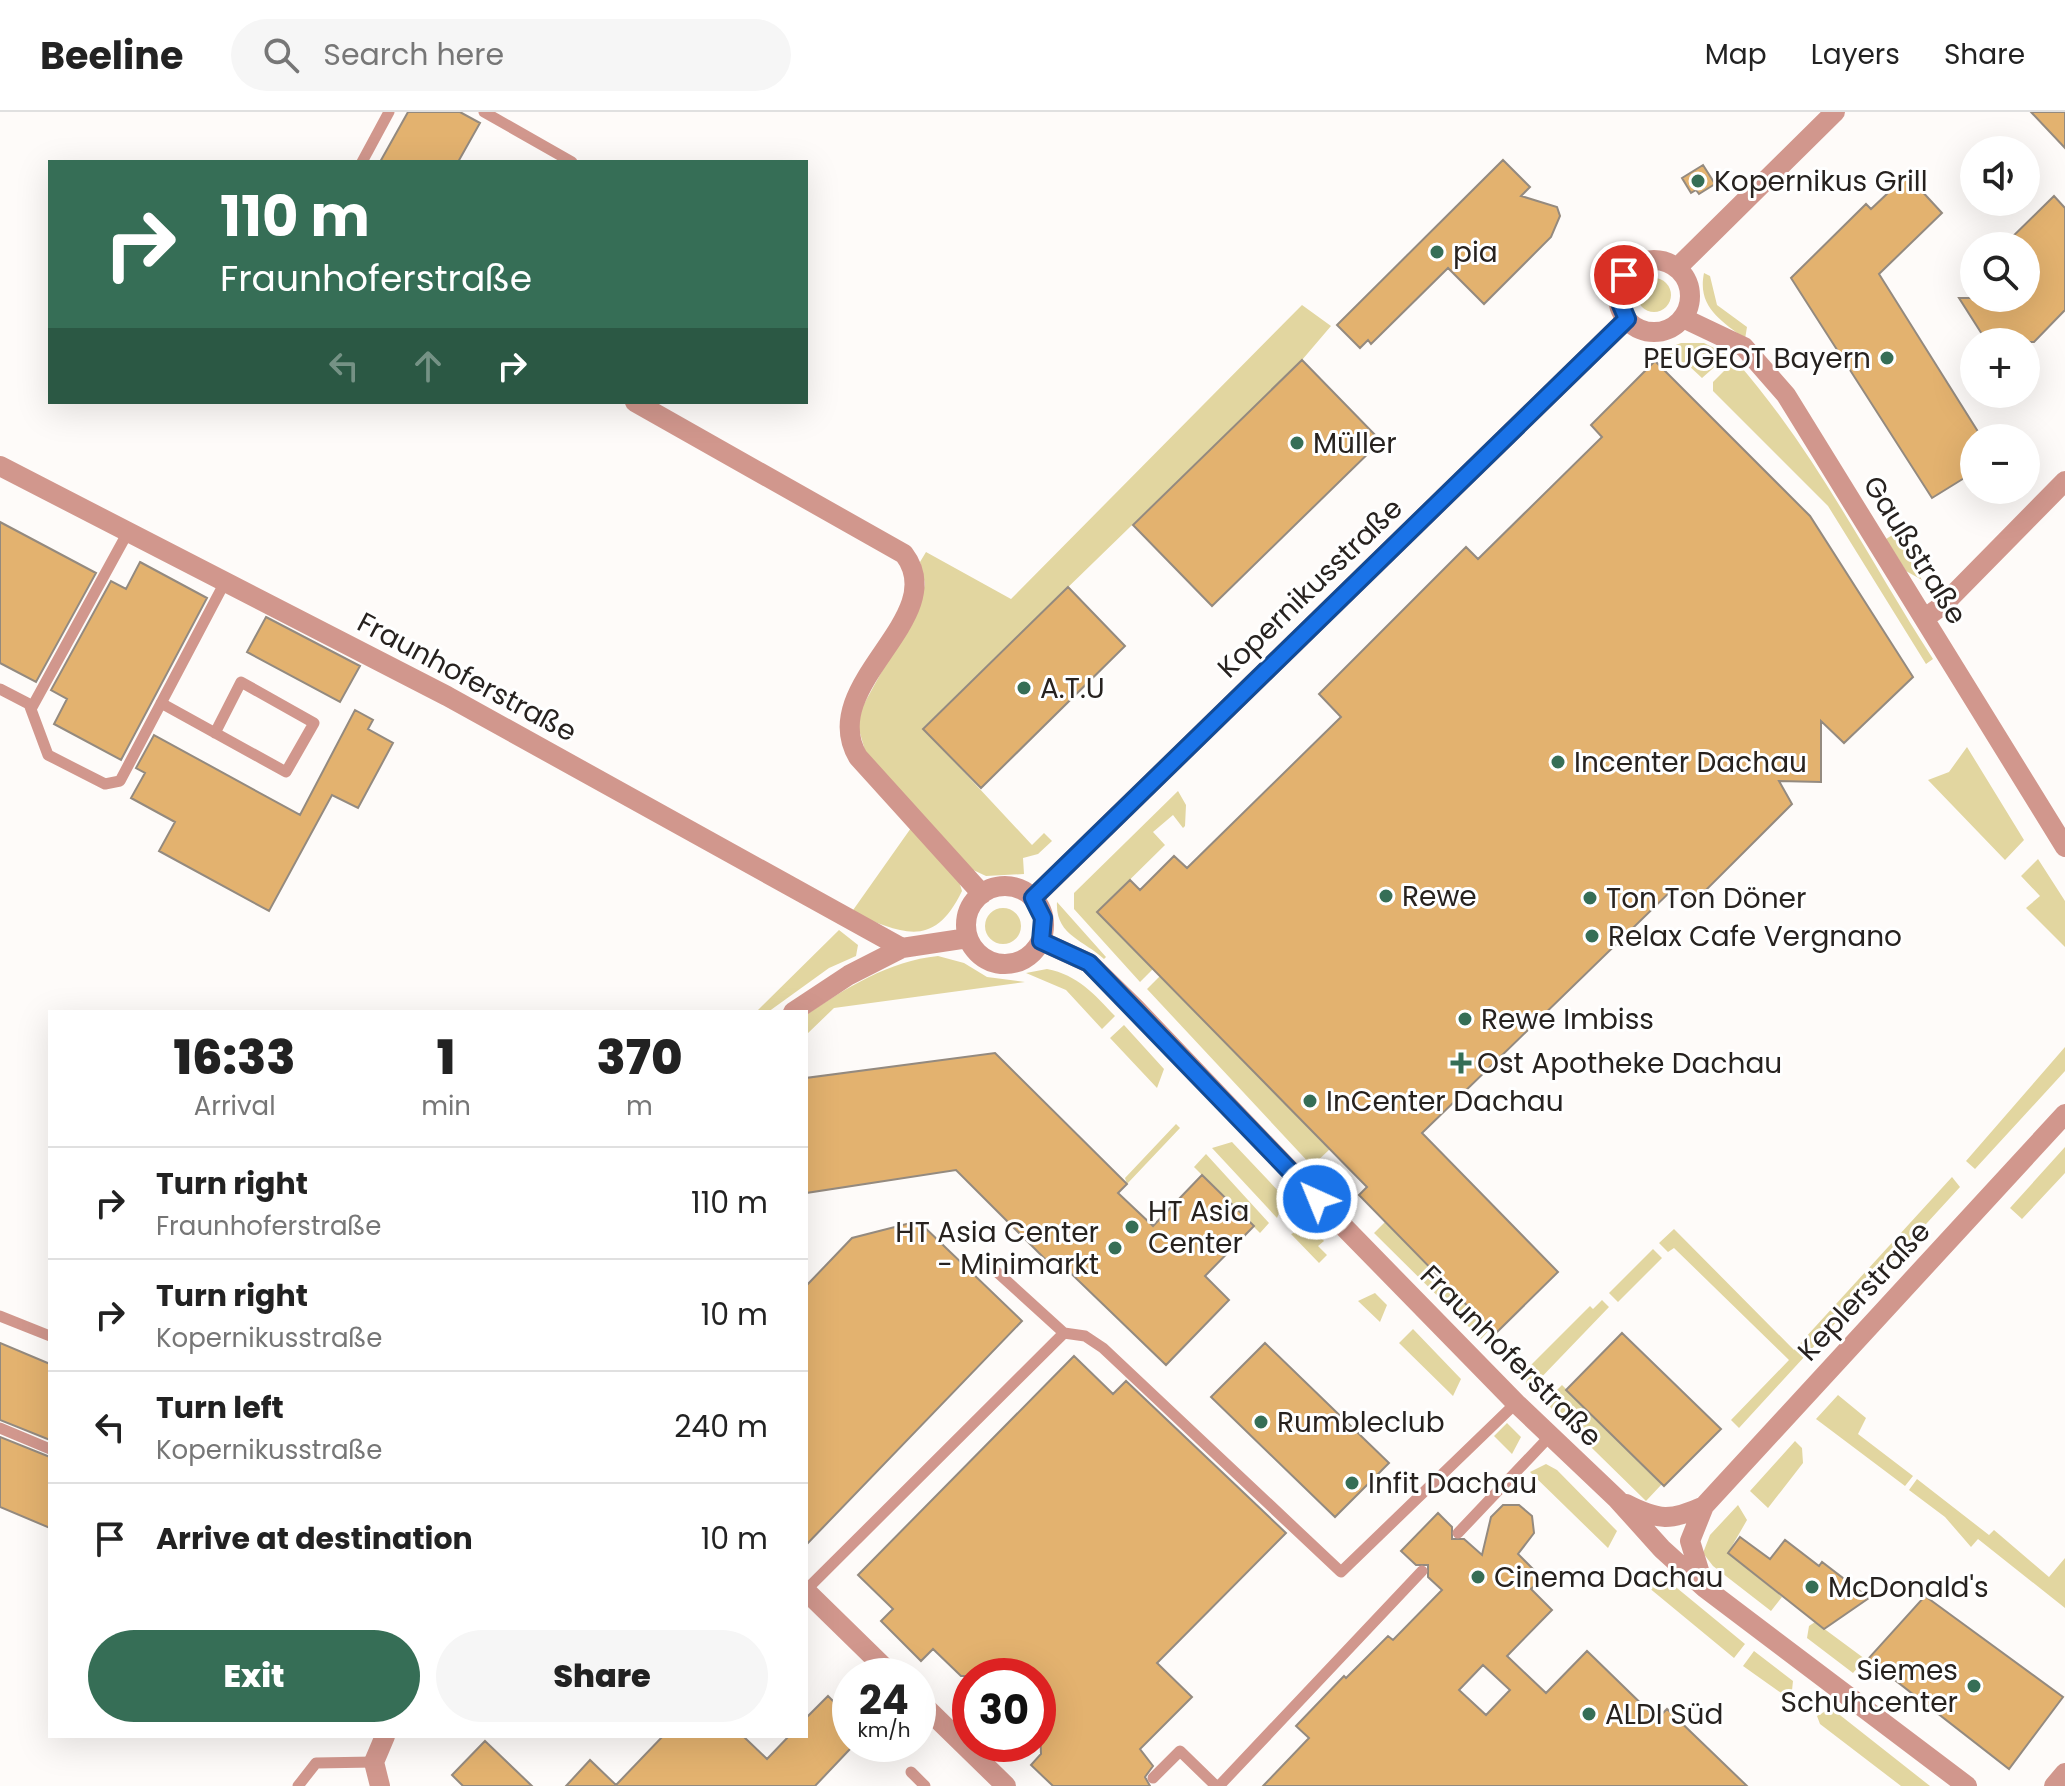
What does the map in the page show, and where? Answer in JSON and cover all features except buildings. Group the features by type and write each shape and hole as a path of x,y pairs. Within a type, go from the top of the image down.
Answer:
{"street":[{"path":"1677,268 1835,112"},
{"path":"1655,260 1677,268 1689,286 1689,308 1683,318 1675,326 1655,332 1635,327 1627,319 1618,298 1624,275 1633,267 1655,260"},
{"name":"Gaußstraße","path":"1683,318 1744,347 1786,395 2065,847"},
{"name":"Kopernikusstraße","path":"1033,898 1627,319"},
{"path":"639,404 904,554 913,566 916,575 911,603 850,709 848,732 858,757 982,894"},
{"name":"Fraunhoferstraße","path":"0,466 447,696 902,948"},
{"path":"1925,618 1943,605 2065,481"},
{"path":"1008,886 1033,898 1043,918 1041,941 1028,956 1008,964 979,955 968,938 968,913 982,894 1008,886"},
{"path":"796,1010 849,975 902,948 968,938"},
{"name":"Fraunhoferstraße","path":"1041,941 1089,963 1516,1403 1617,1499 1642,1530 1705,1588 1967,1786"},
{"name":"Keplerstraße","path":"1705,1588 1692,1559 1690,1541 1704,1506 2065,1114"},
{"name":"Keplerstraße","path":"1617,1499 1648,1515 1675,1519 1704,1506"},
{"path":"808,1593 875,1658"},
{"path":"936,1718 1006,1786"},
{"path":"376,1779 385,1738"},
{"path":"2054,1786 2065,1773"}],"lane":[{"path":"363,160 389,112"},
{"path":"484,112 568,160"},
{"path":"31,709 128,532"},
{"path":"0,689 29,704 48,755 105,784 120,781 225,582"},
{"path":"161,703 215,733 286,772 314,723 241,682 215,733"},
{"path":"998,1273 1064,1333 1085,1336 1103,1348 1341,1572 1516,1403"},
{"path":"0,1316 48,1335"},
{"path":"808,1589 1064,1333"},
{"path":"0,1428 48,1448"},
{"path":"1458,1533 1550,1436"},
{"path":"1153,1778 1180,1751 1217,1786 1422,1571"},
{"path":"298,1786 316,1763 376,1779"},
{"path":"911,1772 925,1786"}],"shaded area":[{"path":"1704,273 1710,276 1717,305 1747,327 1745,339 1720,319 1708,304 1704,295"},
{"path":"1654,278 1666,283 1671,295 1666,307 1654,312 1642,307 1637,295 1642,283"},
{"path":"1302,305 1331,326 1302,360 923,728 1032,845 1044,833 1052,841 1038,854 1023,858 1024,874 986,876 971,869 866,754 857,723 859,713 920,602 925,584 920,562 926,552 1011,599"},
{"path":"1681,343 1704,343 1728,355 1702,378 1687,364 1658,352"},
{"path":"1735,360 1790,430 1840,506 1933,659 1926,664 1828,506 1713,391 1713,382"},
{"path":"1894,534 1922,580 1906,571 1886,539"},
{"path":"1967,747 2024,840 2005,860 1928,780 1949,772"},
{"path":"1178,791 1186,805 1185,826 1183,828 1173,815 1153,832 1165,845 1097,912 1153,969 1140,982 1074,909 1074,893"},
{"path":"911,828 958,878 962,891 940,922 915,932 886,926 851,913"},
{"path":"2038,859 2065,901 2065,947 2026,908 2040,896 2021,876"},
{"path":"1057,902 1106,957 1104,959 1066,930 1058,913"},
{"path":"1003,908 1016,913 1021,926 1016,939 1003,944 990,939 985,926 990,913"},
{"path":"839,930 858,945 856,956 829,968 771,1010 758,1010"},
{"path":"938,956 964,963 987,977 1025,982 834,1008 808,1033 808,1014 869,977"},
{"path":"1047,969 1077,981 1115,1016 1102,1029 1066,990 1026,973"},
{"path":"1160,976 1330,1149 1312,1166 1147,989"},
{"path":"1124,1025 1164,1069 1157,1088 1110,1038"},
{"path":"2065,1047 2065,1071 1975,1169 1966,1161"},
{"path":"1176,1124 1180,1128 1127,1184 1125,1178"},
{"path":"1232,1142 1285,1198 1277,1218 1212,1148"},
{"path":"2065,1147 2065,1173 2022,1219 2010,1208"},
{"path":"1206,1154 1269,1223 1260,1233 1194,1167"},
{"path":"1952,1177 1960,1187 1739,1428 1731,1420 1789,1360 1674,1248 1668,1252 1659,1243 1674,1229 1794,1350"},
{"path":"1385,1222 1490,1329 1481,1339 1374,1233"},
{"path":"1310,1226 1324,1241 1318,1246 1327,1255 1319,1263 1291,1234"},
{"path":"1653,1249 1662,1258 1618,1302 1609,1293"},
{"path":"1375,1293 1387,1305 1380,1322 1358,1301"},
{"path":"1602,1300 1609,1307 1534,1385 1526,1384 1528,1368 1590,1306 1593,1309"},
{"path":"1413,1329 1461,1379 1453,1396 1399,1343"},
{"path":"1562,1385 1662,1484 1646,1501 1545,1402"},
{"path":"1838,1395 1866,1418 1858,1434 1913,1476 1905,1486 1816,1419"},
{"path":"1507,1423 1521,1437 1512,1454 1494,1436"},
{"path":"1795,1441 1802,1448 1803,1463 1768,1508 1750,1491"},
{"path":"1546,1464 1557,1470 1617,1531 1608,1548 1530,1472"},
{"path":"1917,1479 1989,1535 1994,1530 2049,1577 2065,1558 2065,1608 1978,1539 1971,1547 1945,1517 1909,1490"},
{"path":"1738,1505 1747,1520 1728,1553 1782,1597 1771,1611 1713,1566 1703,1553 1710,1535"},
{"path":"1666,1579 1745,1644 1734,1658 1648,1587"},
{"path":"1815,1622 1865,1659 1853,1673 1807,1638 1809,1626"},
{"path":"1754,1651 1793,1681 1791,1700 1743,1666"},
{"path":"1831,1708 1930,1786 1901,1786 1820,1724 1817,1716"}],"place":[{"name":"Kopernikus Grill","path":"1698,181"},
{"name":"pia","path":"1437,252"},
{"name":"PEUGEOT Bayern","path":"1887,358"},
{"name":"Müller","path":"1297,443"},
{"name":"A.T.U","path":"1024,688"},
{"name":"Incenter Dachau","path":"1558,762"},
{"name":"Rewe","path":"1386,896"},
{"name":"Ton Ton Döner","path":"1590,898"},
{"name":"Relax Cafe Vergnano","path":"1592,936"},
{"name":"Rewe Imbiss","path":"1465,1019"},
{"name":"Ost Apotheke Dachau","path":"1461,1063"},
{"name":"InCenter Dachau","path":"1310,1101"},
{"name":"HT Asia Center","path":"1132,1227"},
{"name":"HT Asia Center - Minimarkt","path":"1115,1248"},
{"name":"Rumbleclub","path":"1261,1422"},
{"name":"Infit Dachau","path":"1352,1483"},
{"name":"Cinema Dachau","path":"1478,1577"},
{"name":"McDonald's","path":"1812,1587"},
{"name":"Siemes Schuhcenter","path":"1974,1686"},
{"name":"ALDI Süd","path":"1589,1714"}],"route":[{"path":"1317,1199 1089,963 1041,941 1043,918 1033,898 1627,319 1620,309 1618,298 1624,275"}]}
